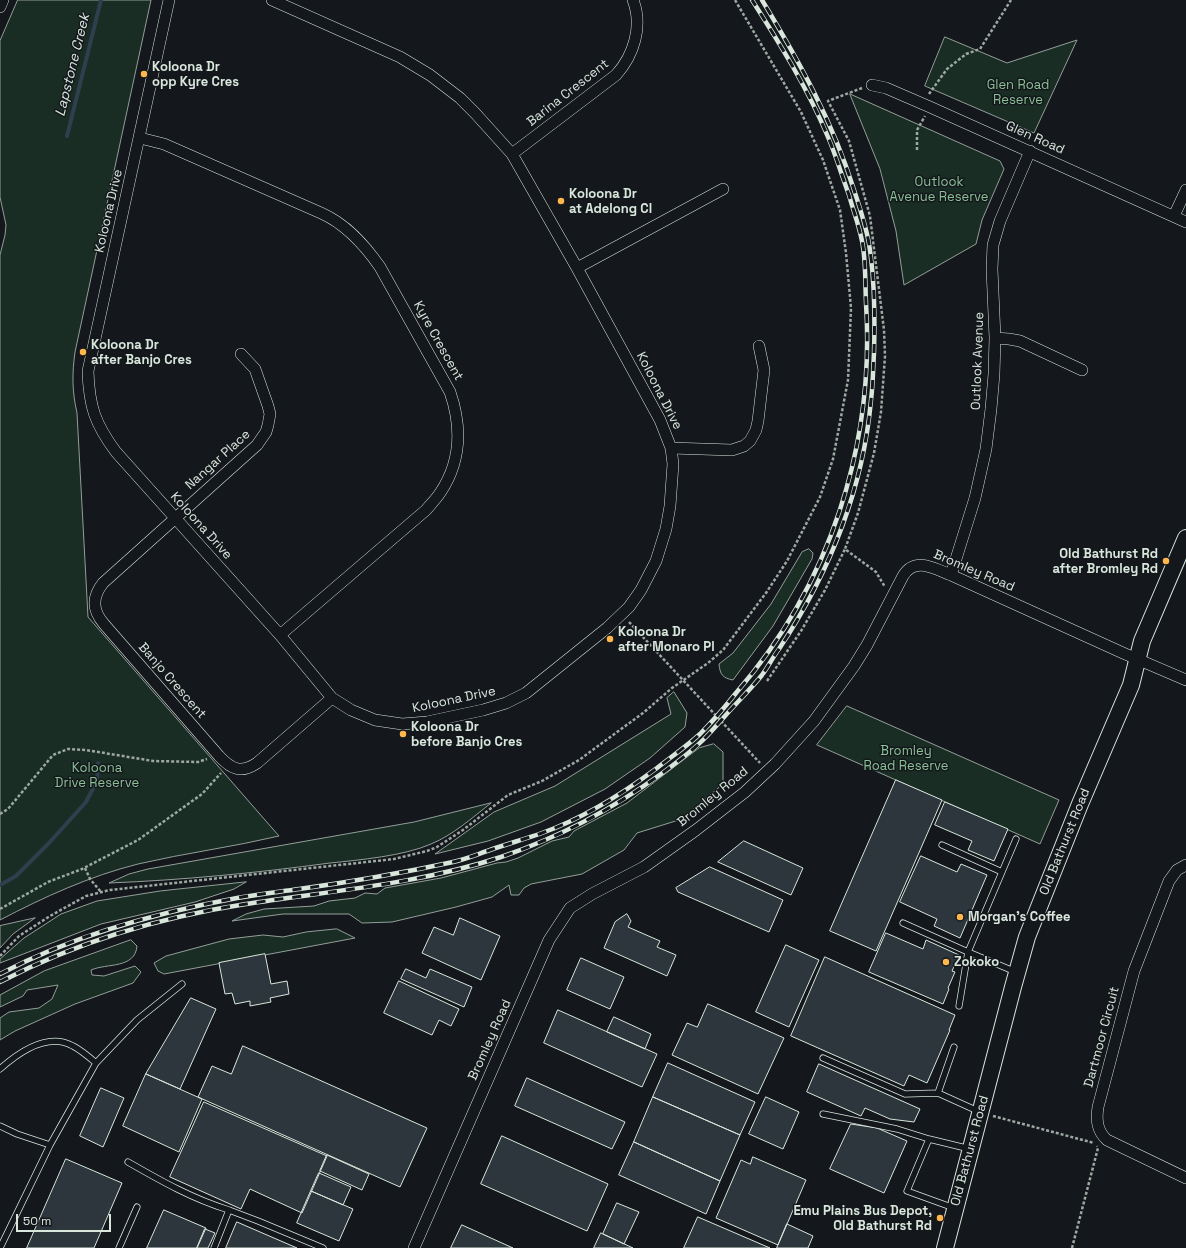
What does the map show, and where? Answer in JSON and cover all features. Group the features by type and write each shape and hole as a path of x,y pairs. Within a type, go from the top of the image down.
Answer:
{"main road":[{"name":"Old Bathurst Road","path":"945,1248 1017,972 1033,921 1080,804 1131,685 1142,641 1186,538"}],"street":[{"path":"0,7 3,0"},
{"name":"Koloona Drive","path":"169,0 88,371 88,386 94,414 99,427 116,452 280,635 332,698 351,710 375,720 402,724 427,722 496,707 526,693 607,628 622,614 641,590 652,571 660,551 666,529 670,506 673,464 670,448 660,420 578,268 512,154 460,98 430,75 400,57 272,0"},
{"name":"Barina Crescent","path":"512,154 616,75 624,67 630,57 636,36 637,15 633,0"},
{"name":"Glen Road","path":"872,85 886,88 926,105 1186,222"},
{"name":"Kyre Crescent","path":"140,138 164,144 326,215 352,233 368,250 380,267 450,392 456,408 459,440 456,458 452,473 440,494 426,510 280,635"},
{"name":"Outlook Avenue","path":"951,575 968,523 986,449 993,390 995,338 992,261 993,245 1000,220 1030,151"},
{"path":"578,268 723,189"},
{"path":"1174,216 1186,190"},
{"path":"995,338 1009,339 1020,342 1082,370"},
{"path":"670,448 732,450 744,446 750,441 756,430 758,421 764,370 759,346"},
{"name":"Nangar Place","path":"175,517 257,445 266,432 269,419 268,406 255,369 241,354"},
{"name":"Banjo Crescent","path":"175,517 104,582 96,594 95,612 219,756 229,765"},
{"name":"Bromley Road","path":"414,1248 549,940 558,924 570,908 592,894 644,867 696,830 745,792 775,764 828,704 867,645 905,572 911,566 922,564 951,575 1186,680"},
{"path":"229,765 237,769 251,767 332,698"},
{"name":"Dartmoor Circuit","path":"1100,1141 1100,1133 1097,1124 1098,1107 1134,971 1168,881 1176,870 1186,865"},
{"path":"1100,1141 1113,1144 1186,1178"}],"lane":[{"path":"959,1006 968,952 1016,840"},
{"path":"942,845 1002,872"},
{"path":"903,923 1017,972"},
{"path":"0,1248 50,1145 96,1063 137,1020 182,984"},
{"path":"0,1069 30,1047 48,1041 62,1041 73,1046 96,1063"},
{"path":"938,1094 954,1047"},
{"path":"823,1058 905,1094 938,1094 980,1112"},
{"path":"823,1114 897,1129 970,1149"},
{"path":"0,1126 17,1134 50,1145"},
{"path":"929,1139 907,1191 955,1208"},
{"path":"128,1162 173,1188 209,1204 258,1221 323,1248"},
{"path":"119,1248 137,1207"},
{"path":"214,1248 229,1210"}],"path":[{"path":"0,956 19,936 50,916 86,896 101,892 394,859 438,847 463,830 508,795 542,781 580,760 644,713 672,688 708,663 722,650 766,594 787,561 820,497 833,459 848,380 851,308 840,210 823,160 801,112 735,0"},
{"path":"917,150 917,130 926,105 947,69 966,54 980,49 1011,0"},
{"path":"767,681 801,631 825,590 845,549 858,513 874,453 882,405 884,330 870,216 849,141 828,101 849,92 872,85"},
{"path":"845,549 876,572 891,598"},
{"path":"622,614 767,771"},
{"path":"0,814 8,809 53,755 68,749 86,750 153,761 198,762 219,756"},
{"path":"0,909 48,882 85,868 138,840 202,794 229,765"},
{"path":"85,868 90,879 101,892"},
{"path":"980,1112 1100,1141 1072,1248"}],"green space":[{"name":"Koloona Drive Reserve","path":"18,0 151,0 74,360 73,390 77,413 88,617 279,836 156,860 120,869 68,888 33,903 0,920 0,255 6,225 0,197 0,41"},
{"name":"Glen Road Reserve","path":"945,37 1007,63 1077,40 1034,133 925,86"},
{"name":"Outlook Avenue Reserve","path":"850,94 1000,161 1004,169 982,220 976,244 904,285 896,231 880,169"},
{"path":"809,549 813,553 812,559 773,626 733,680 724,677 720,671 719,664 733,653 771,604 802,552"},
{"path":"674,692 687,713 685,727 650,758 605,789 541,822 488,841 435,854 494,812 555,786 671,714 667,698"},
{"name":"Bromley Road Reserve","path":"847,706 1059,800 1040,844 817,745"},
{"path":"714,744 723,752 723,784 682,819 637,833 624,850 582,874 531,884 524,888 519,895 511,895 509,885 492,897 392,922 362,923 349,914 283,914 232,921 246,914 264,909 314,906 329,901 355,898 365,893 377,894 385,888 441,878 518,858 552,841 569,837 574,831 627,803 699,748"},
{"path":"491,803 447,836 431,844 408,852 368,859 247,873 109,883 129,874 148,869 414,822"},
{"path":"246,882 234,889 195,902 101,924 0,963 0,959 24,938 61,914 97,901 160,891"},
{"path":"35,918 13,934 0,948 0,926"},
{"path":"337,929 355,938 164,974 158,971 154,963 166,956 229,939 263,935 283,937 306,932"},
{"path":"131,940 137,946 135,953 126,962 91,970 92,975 104,976 135,966 141,972 133,983 75,1004 15,1031 0,1040 0,1018 9,1012 39,1008 52,999 58,985 27,990 23,996 0,1007 0,995 44,971"}],"building":[{"path":"896,780 942,800 876,951 830,931"},
{"path":"945,802 1008,829 994,861 968,850 972,841 935,825"},
{"path":"744,841 803,868 791,895 718,862"},
{"path":"921,856 957,872 961,864 987,875 960,938 934,926 937,919 900,902"},
{"path":"710,867 783,900 769,932 678,892 676,888"},
{"path":"627,914 631,921 628,927 660,941 657,947 676,955 667,976 604,948 615,922"},
{"path":"460,918 500,936 481,980 422,953 434,927 453,935"},
{"path":"886,933 923,949 926,940 959,955 952,971 955,972 943,1004 869,972"},
{"path":"786,945 819,960 789,1027 756,1012"},
{"path":"265,954 271,984 287,981 289,994 270,998 271,1002 250,1006 250,1001 235,1004 232,993 225,994 219,963"},
{"path":"825,957 955,1015 927,1083 909,1075 904,1086 791,1036"},
{"path":"581,958 624,977 610,1009 567,990"},
{"path":"406,969 426,978 430,969 472,987 464,1007 401,979"},
{"path":"399,981 459,1009 451,1026 439,1020 432,1035 384,1013"},
{"path":"191,998 216,1009 180,1089 146,1074"},
{"path":"708,1004 784,1038 758,1094 672,1055 687,1023 697,1027"},
{"path":"558,1010 657,1054 642,1087 544,1043"},
{"path":"614,1017 651,1034 645,1049 607,1032"},
{"path":"243,1046 427,1128 400,1187 198,1097 212,1066 231,1074"},
{"path":"668,1063 755,1102 740,1135 653,1097"},
{"path":"819,1064 920,1109 914,1122 890,1119 865,1108 861,1116 807,1092"},
{"path":"146,1074 202,1099 179,1152 123,1126"},
{"path":"527,1078 625,1122 612,1149 515,1106"},
{"path":"101,1088 124,1098 103,1147 80,1136"},
{"path":"653,1097 740,1135 720,1181 634,1142"},
{"path":"766,1097 799,1112 783,1149 749,1134"},
{"path":"204,1102 327,1156 302,1213 250,1189 241,1209 170,1177"},
{"path":"851,1124 877,1128 907,1141 884,1193 830,1169"},
{"path":"502,1136 608,1184 587,1231 481,1184"},
{"path":"634,1142 720,1181 706,1214 619,1175"},
{"path":"327,1155 369,1174 362,1190 320,1171"},
{"path":"753,1157 806,1180 778,1245 716,1218 741,1160 750,1164"},
{"path":"66,1159 122,1183 94,1248 27,1248"},
{"path":"319,1173 351,1187 343,1205 311,1191"},
{"path":"311,1191 353,1209 339,1241 297,1223"},
{"path":"617,1203 639,1212 624,1244 603,1234"},
{"path":"164,1210 206,1228 197,1248 147,1248"},
{"path":"698,1217 770,1248 684,1248"},
{"path":"237,1222 297,1248 226,1248"},
{"path":"787,1224 813,1236 808,1248 777,1248"},
{"path":"462,1225 513,1248 451,1248"},
{"path":"205,1229 215,1233 208,1248 197,1248"},
{"path":"601,1233 603,1234 633,1248 594,1248"}],"waterway":[{"name":"Lapstone Creek","path":"67,136 101,0"},
{"name":"Lapstone Creek","path":"0,885 16,876 49,843 86,802 97,781 98,763"}],"railway":[{"path":"0,974 57,948 145,918 237,898 357,880 453,862 558,827 602,805 644,778 690,743 719,714 769,651 797,606 821,560 840,511 854,460 863,409 867,356 866,303 864,256 861,235 834,151 803,84 752,0"},
{"path":"0,982 89,943 151,924 214,909 375,886 439,874 501,857 544,841 604,811 642,787 689,753 704,739 762,675 797,621 813,592 828,561 851,499 867,434 874,353 874,298 871,258 863,217 836,140 814,92 762,0"}],"place":[{"name":"Koloona Dr opp Kyre Cres","path":"144,74"},
{"name":"Koloona Dr at Adelong Cl","path":"561,201"},
{"name":"Koloona Dr after Banjo Cres","path":"83,352"},
{"name":"Old Bathurst Rd after Bromley Rd","path":"1166,561"},
{"name":"Koloona Dr after Monaro Pl","path":"610,639"},
{"name":"Koloona Dr before Banjo Cres","path":"403,734"},
{"name":"Morgan's Coffee","path":"960,917"},
{"name":"Zokoko","path":"946,962"},
{"name":"Emu Plains Bus Depot, Old Bathurst Rd","path":"940,1218"}]}
